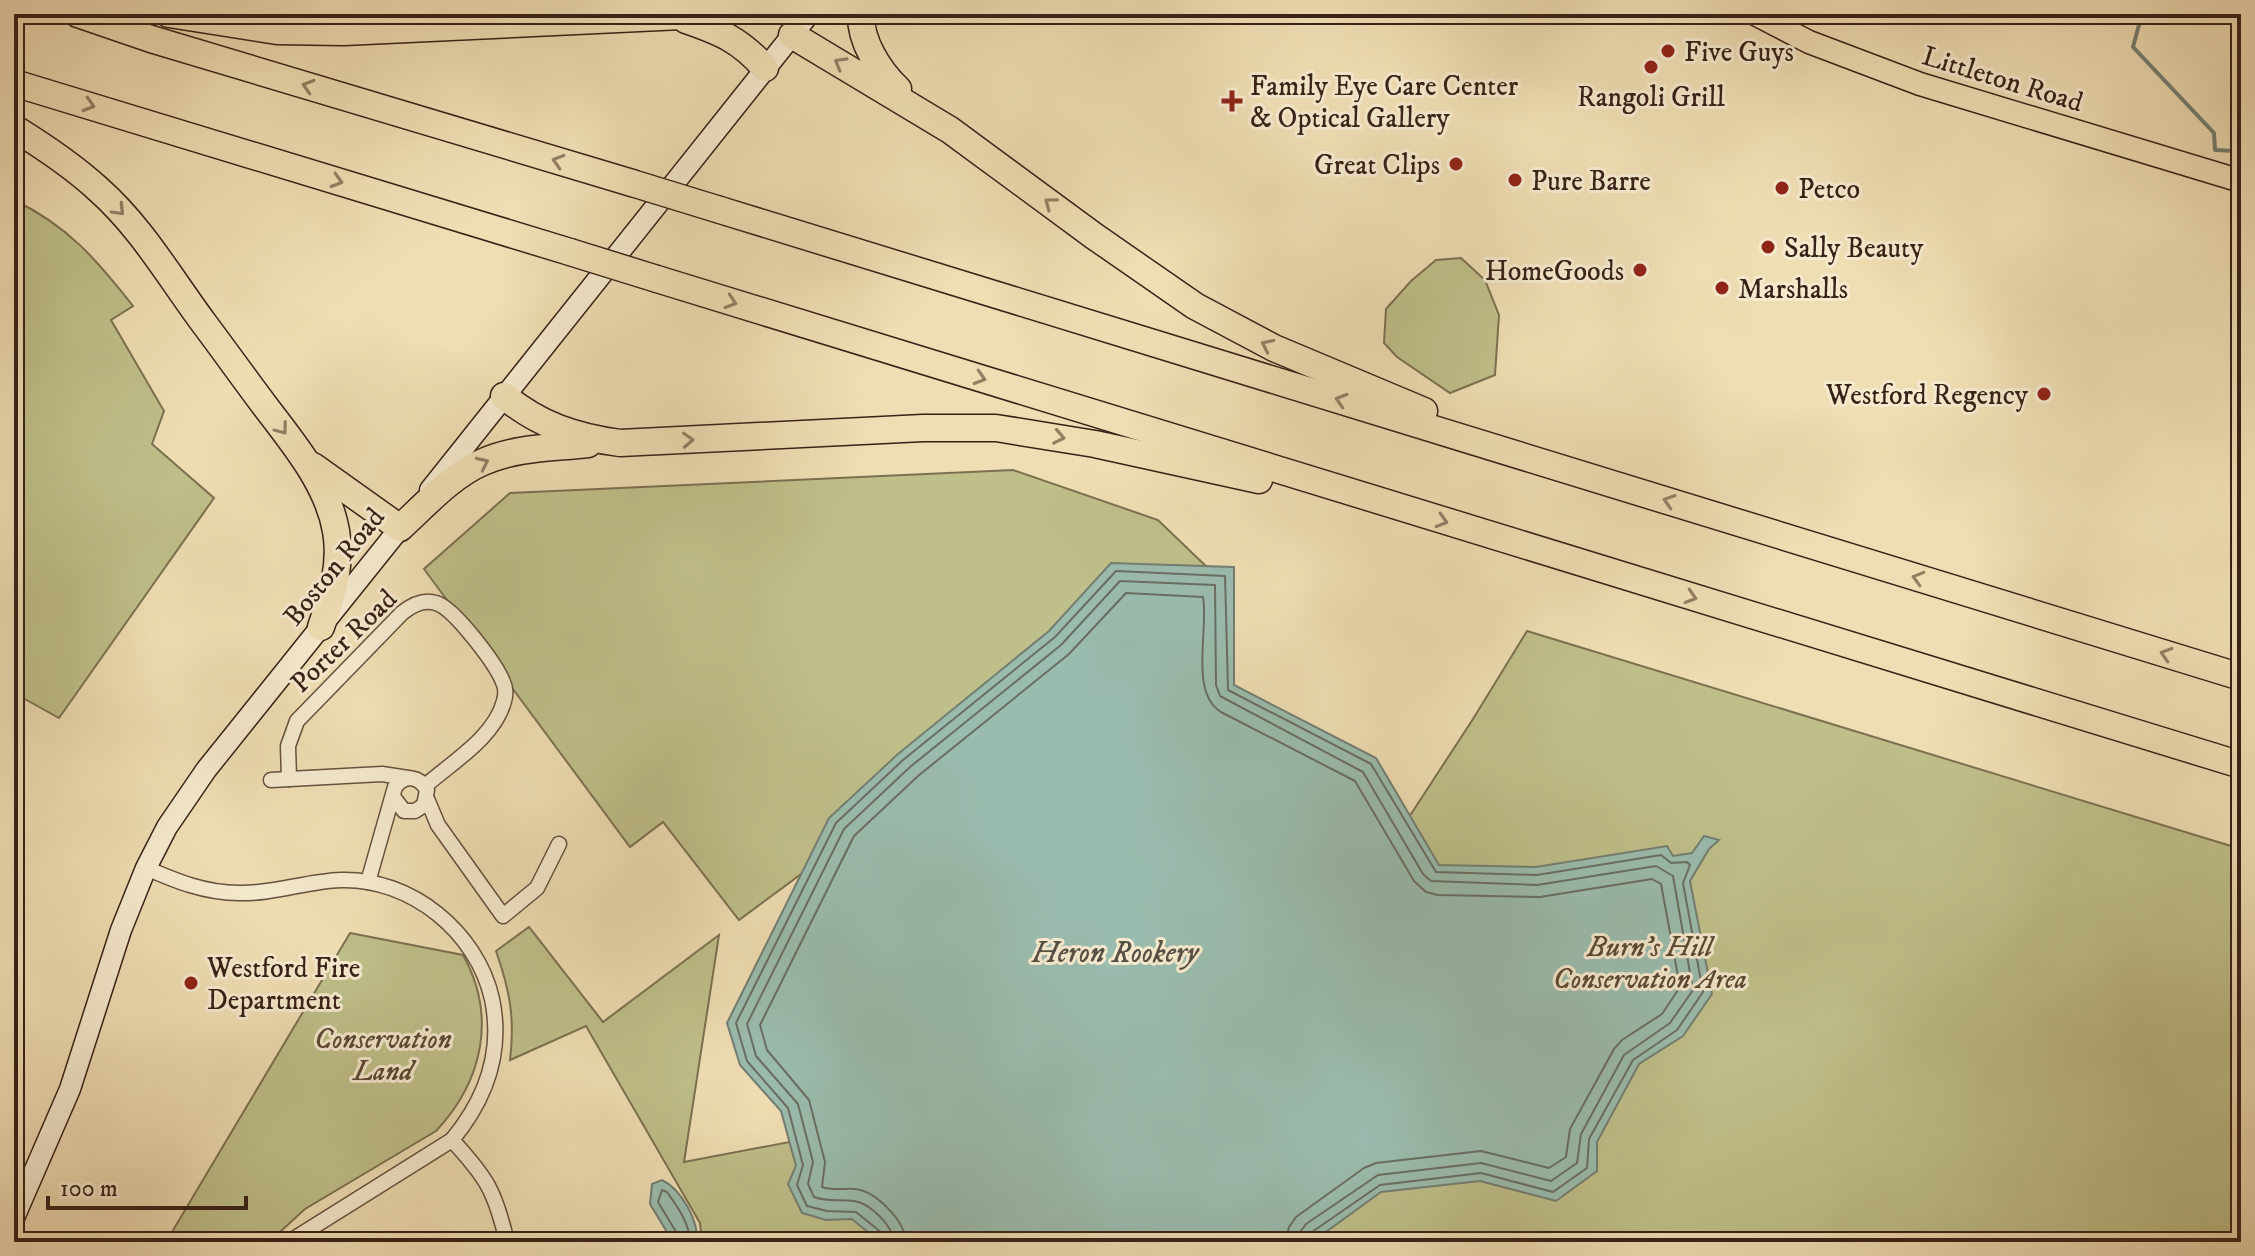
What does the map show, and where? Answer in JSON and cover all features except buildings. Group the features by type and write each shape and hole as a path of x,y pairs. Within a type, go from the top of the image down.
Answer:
{"highway":[{"path":"78,14 151,39 632,183 2241,677"},
{"path":"169,14 277,31 322,32 724,14"},
{"path":"861,14 866,42 880,67 893,84 931,118"},
{"path":"675,16 730,37 748,48 765,68"},
{"path":"792,35 931,118 1195,306 1274,348 1518,454"},
{"path":"14,83 2241,765"},
{"path":"14,128 76,170 127,217 307,461 337,533 337,569 321,627"},
{"path":"504,396 528,415 557,429 610,442"},
{"path":"307,461 400,528 453,481 481,462 538,448 923,428 996,428 1095,444 1395,506"}],"main road":[{"name":"Boston Road","path":"14,1218 70,1089 121,930 146,868 185,799 809,14"},
{"name":"Littleton Road","path":"1755,14 1809,42 1920,84 2241,181"}],"street":[{"name":"Porter Road","path":"289,779 288,746 297,721 402,613 414,605 428,602 441,604 451,611 497,670 506,693 500,711 482,736 426,793"},
{"path":"271,780 391,774 417,779 438,825 503,916 537,888 559,844"},
{"path":"361,777 376,780 394,796 399,808 438,825"},
{"path":"368,882 398,783 408,778"},
{"path":"381,840 392,826 412,812 426,793"},
{"path":"146,868 185,885 239,893 326,881 368,882 407,895 436,912 468,947 490,990 495,1020 494,1057 476,1108 452,1140 289,1242"},
{"path":"452,1140 481,1171 498,1202 507,1242"}],"green space":[{"path":"14,200 50,221 80,245 133,306 111,320 164,411 152,444 214,498 59,718 14,693"},
{"path":"1461,258 1485,280 1499,315 1495,375 1450,393 1397,357 1384,343 1386,309 1411,281 1436,260"},
{"path":"1013,470 1158,520 1211,571 739,920 663,822 630,847 424,569 510,493"},
{"name":"Burn’s Hill Conservation Area","path":"1527,631 2241,849 2241,1242 702,1242 700,1223 586,1026 510,1060 510,1005 496,951 529,927 603,1022 719,935 684,1162 1064,1090 1139,1231 1473,719"},
{"name":"Conservation Land","path":"350,933 463,955 474,978 482,1024 480,1047 465,1091 436,1131 305,1209 269,1242 166,1242"}],"water":[{"name":"Heron Rookery","path":"1111,563 1234,567 1234,685 1376,758 1439,865 1536,867 1667,846 1673,856 1692,853 1704,836 1719,840 1709,849 1690,881 1712,994 1683,1036 1639,1064 1597,1142 1597,1171 1556,1201 1480,1181 1381,1192 1312,1242 880,1242 852,1219 826,1220 802,1213 788,1184 796,1166 781,1111 740,1065 727,1023 829,818 898,754 1049,631"},
{"path":"662,1180 676,1191 687,1206 695,1225 697,1242 673,1242 650,1204 652,1184"}],"waterway":[{"path":"2142,14 2133,47 2214,133 2215,150 2237,151 2238,167"}],"place":[{"name":"Five Guys","path":"1668,51"},
{"name":"Rangoli Grill","path":"1651,67"},
{"name":"Family Eye Care Center & Optical Gallery","path":"1232,101"},
{"name":"Great Clips","path":"1456,164"},
{"name":"Pure Barre","path":"1515,180"},
{"name":"Petco","path":"1782,188"},
{"name":"Sally Beauty","path":"1768,247"},
{"name":"HomeGoods","path":"1640,270"},
{"name":"Marshalls","path":"1722,288"},
{"name":"Westford Regency","path":"2044,394"},
{"name":"Westford Fire Department","path":"191,983"}]}
